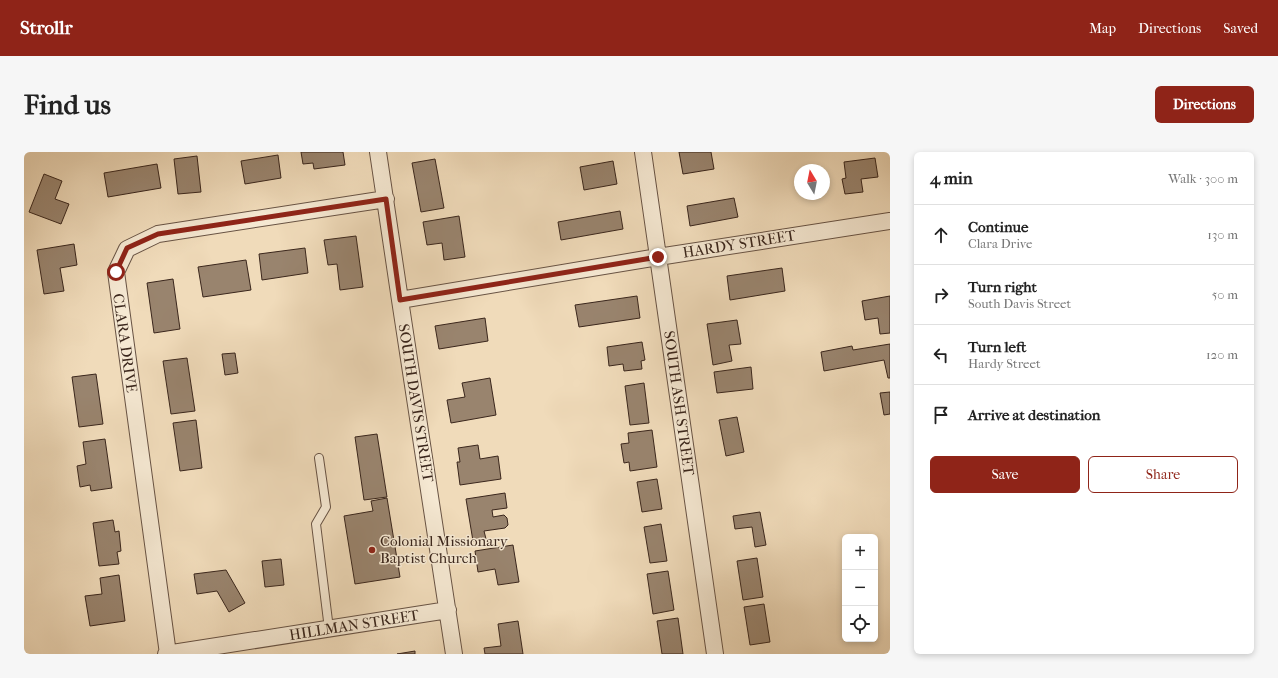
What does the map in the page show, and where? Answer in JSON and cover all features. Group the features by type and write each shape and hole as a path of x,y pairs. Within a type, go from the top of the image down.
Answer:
{"street":[{"name":"SOUTH DAVIS STREET","path":"378,152 454,654"},
{"name":"SOUTH ASH STREET","path":"643,152 715,654"},
{"name":"CLARA DRIVE","path":"167,654 116,272 127,248 158,234 386,199"},
{"name":"HARDY STREET","path":"400,300 658,257 890,221"},
{"name":"HILLMAN STREET","path":"167,654 448,610"}],"lane":[{"path":"319,458 326,508 316,524 329,629"}],"building":[{"path":"301,152 343,152 345,165 314,169 313,163 303,164"},
{"path":"679,152 711,152 714,169 683,174"},
{"path":"278,155 281,178 245,184 241,161"},
{"path":"197,156 201,192 178,194 174,159"},
{"path":"875,158 878,177 861,179 863,192 845,194 842,179 846,178 844,162"},
{"path":"435,159 444,208 421,212 412,163"},
{"path":"613,161 617,184 584,190 580,167"},
{"path":"157,164 161,188 108,197 104,173"},
{"path":"44,174 62,181 55,199 69,204 61,224 29,212"},
{"path":"734,198 738,217 690,226 687,206"},
{"path":"620,211 623,229 561,240 558,222"},
{"path":"459,216 465,257 444,260 442,243 427,245 423,222"},
{"path":"356,236 363,287 340,290 337,264 328,265 324,240"},
{"path":"74,244 77,265 60,268 64,291 44,294 37,250"},
{"path":"305,248 308,273 262,280 259,254"},
{"path":"246,260 251,290 203,297 198,267"},
{"path":"782,268 785,291 730,300 727,276"},
{"path":"173,279 180,329 154,333 147,283"},
{"path":"637,296 640,318 579,327 575,305"},
{"path":"890,296 890,333 880,334 878,318 865,320 862,301"},
{"path":"485,318 488,341 439,349 435,326"},
{"path":"737,320 741,344 729,345 732,361 713,365 707,324"},
{"path":"642,342 645,360 641,361 642,369 624,371 623,364 609,366 607,347"},
{"path":"890,344 890,378 888,378 884,360 824,371 821,352 852,346 853,350"},
{"path":"235,353 238,373 225,375 222,354"},
{"path":"187,358 195,411 171,414 163,361"},
{"path":"751,367 753,389 717,393 714,372"},
{"path":"96,374 103,424 79,427 72,377"},
{"path":"490,378 496,415 451,423 447,400 465,397 462,383"},
{"path":"644,383 649,423 630,425 625,386"},
{"path":"890,392 890,414 884,415 880,393"},
{"path":"737,417 744,452 726,456 719,420"},
{"path":"196,420 202,468 180,471 173,423"},
{"path":"652,430 657,467 630,471 629,462 624,463 621,444 629,443 628,433"},
{"path":"377,434 387,497 364,500 355,437"},
{"path":"105,439 112,488 91,491 90,485 80,487 77,466 86,464 83,442"},
{"path":"478,445 480,459 498,456 501,479 460,485 457,462 460,462 458,448"},
{"path":"657,479 662,509 642,512 637,482"},
{"path":"505,493 507,508 492,510 493,517 504,515 507,518 508,525 505,528 484,531 486,539 473,541 466,499"},
{"path":"387,498 400,577 355,584 344,516 373,511 371,501"},
{"path":"760,512 766,545 755,547 752,527 735,529 733,516"},
{"path":"113,520 115,532 119,531 121,551 117,552 119,564 99,566 93,523"},
{"path":"661,524 667,561 650,563 644,527"},
{"path":"513,545 519,582 498,585 495,569 478,572 475,551"},
{"path":"757,558 763,597 743,600 737,561"},
{"path":"281,559 284,585 265,587 262,561"},
{"path":"226,570 245,603 229,612 217,591 197,594 194,574"},
{"path":"668,571 674,610 653,614 647,574"},
{"path":"119,575 125,621 90,626 85,596 102,594 100,578"},
{"path":"764,604 770,642 750,645 744,607"},
{"path":"678,618 683,654 662,654 657,621"},
{"path":"518,621 523,654 485,654 484,648 501,646 498,624"},
{"path":"415,651 415,654 397,654"}],"place":[{"name":"Colonial Missionary Baptist Church","path":"372,550"}],"route":[{"path":"116,272 127,248 158,234 386,199 400,300 658,257"}]}
